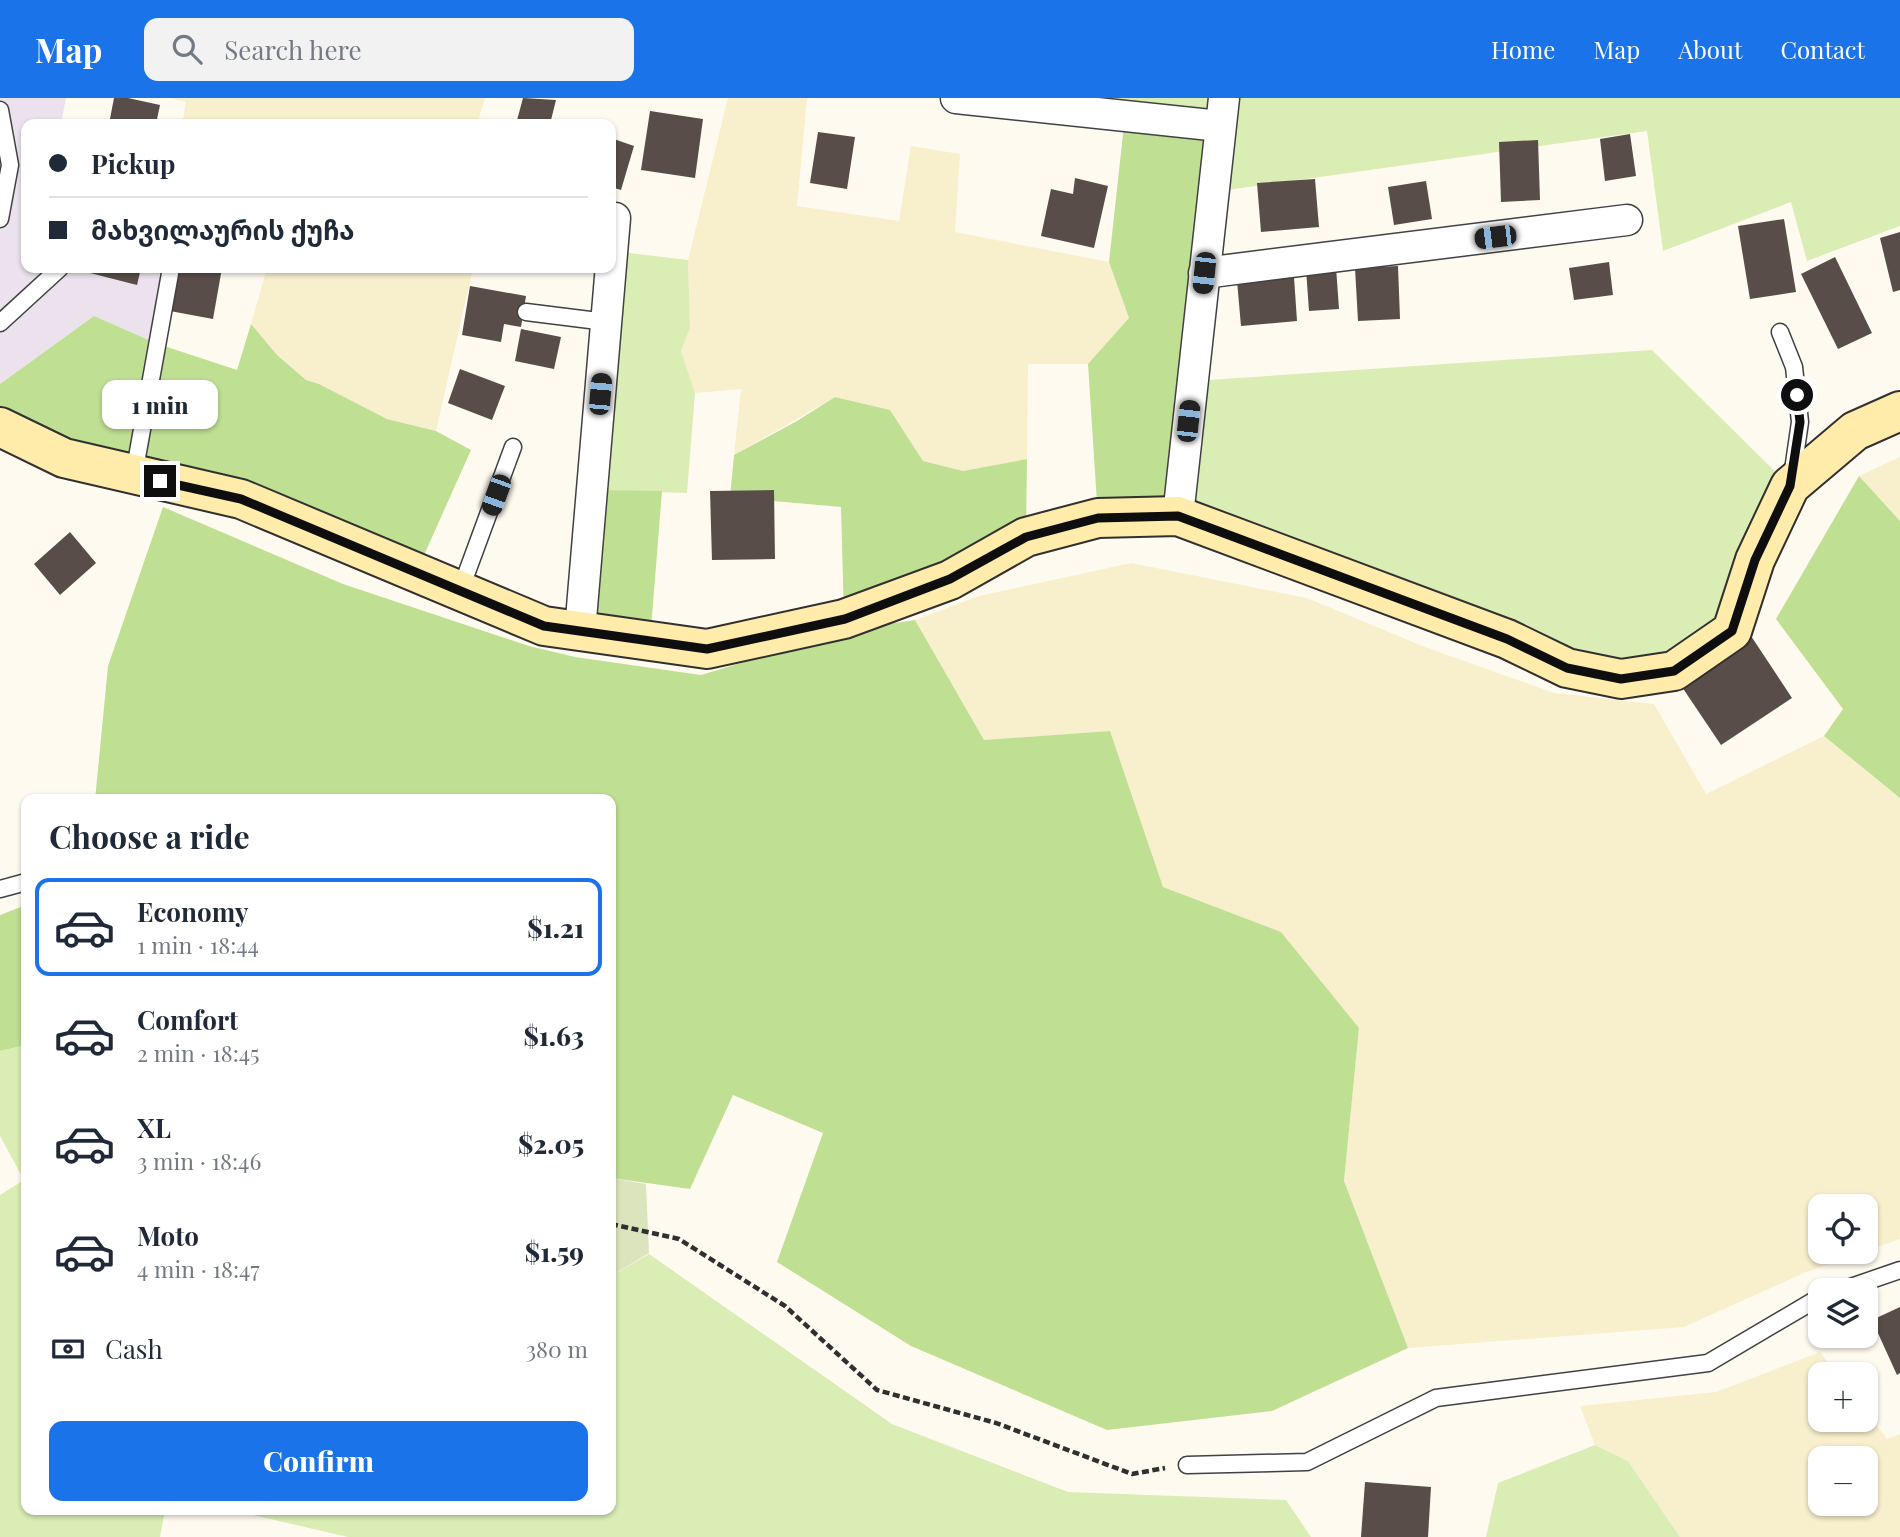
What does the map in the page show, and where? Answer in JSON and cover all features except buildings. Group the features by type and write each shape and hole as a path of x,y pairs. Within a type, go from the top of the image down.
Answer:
{"street":[{"path":"956,98 1222,112 1178,516"},
{"path":"1204,273 1627,220"},
{"path":"580,631 610,273"},
{"path":"0,427 64,458 241,499 544,626 707,649 845,619 950,579 1026,537 1098,518 1178,516 1507,639 1567,668 1621,679 1674,671 1732,631 1755,560 1790,486 1856,431 1900,411"}],"lane":[{"path":"0,110 10,165 0,219"},
{"path":"0,323 55,273"},
{"path":"134,474 170,273"},
{"path":"526,312 606,322"},
{"path":"1780,332 1794,367 1800,422 1790,486"},
{"path":"460,591 513,447"},
{"path":"0,889 21,883"},
{"path":"1877,1278 1900,1270"},
{"path":"1187,1465 1307,1462 1436,1398 1708,1363 1808,1304"}],"path":[{"path":"616,1225 679,1239 785,1306 877,1390 996,1423 1132,1474 1187,1465"}],"shaded area":[{"path":"0,98 66,98 62,119 21,119 21,273 170,273 158,344 94,316 0,384"},
{"path":"170,98 485,98 479,119 183,119 186,102"},
{"path":"728,98 807,98 797,206 899,221 911,146 960,154 955,232 1109,262 1129,318 1088,364 1028,364 1027,459 963,471 923,461 890,410 835,397 734,455 741,389 695,393 681,351 690,328 688,260"},
{"path":"266,273 472,273 436,431 387,419 306,380 277,355 251,324"},
{"path":"1900,457 1900,521 1859,476"},
{"path":"1131,563 1307,598 1425,647 1554,693 1654,704 1706,794 1824,736 1900,798 1900,1239 1878,1247 1878,1194 1808,1194 1808,1264 1829,1264 1684,1327 1408,1348 1344,1181 1359,1028 1281,932 1163,887 1110,731 984,740 915,620 979,596"},
{"path":"1820,1352 1828,1362 1808,1362 1808,1432 1878,1432 1878,1427 1887,1439 1900,1434 1900,1537 1680,1537 1628,1461 1595,1445 1580,1406 1716,1392"}],"green space":[{"path":"956,98 1900,98 1900,226 1807,261 1791,202 1663,251 1647,131 1213,192 1220,127"},
{"path":"1125,116 1220,126 1178,516 1098,518 1088,364 1129,318 1109,262"},
{"path":"616,251 688,260 690,328 681,351 695,393 687,493 592,490 610,273 616,273"},
{"path":"94,316 158,344 237,370 251,324 277,355 306,380 387,419 436,431 471,450 416,573 0,427 0,384"},
{"path":"1652,350 1790,486 1732,631 1621,679 1178,516 1193,381"},
{"path":"835,397 890,410 923,461 963,471 1027,459 1026,537 844,619 841,507 730,497 734,455"},
{"path":"1859,476 1900,521 1900,798 1824,736 1843,709 1776,619"},
{"path":"592,490 662,491 650,641 580,631"},
{"path":"163,507 343,584 529,646 575,657 701,675 854,629 915,620 984,740 1110,731 1163,887 1281,932 1359,1028 1344,1181 1408,1348 1272,1411 1107,1430 911,1346 777,1262 823,1133 733,1095 690,1189 616,1179 616,794 96,794 108,666"},
{"path":"21,907 21,1046 0,1051 0,915"},
{"path":"21,1046 21,1174 0,1136 0,1051"},
{"path":"616,1179 646,1184 649,1253 616,1273"},
{"path":"21,1182 21,1515 164,1515 160,1537 0,1537 0,1195"},
{"path":"649,1254 892,1424 1068,1492 1286,1500 1311,1537 348,1537 253,1515 616,1515 616,1273"},
{"path":"1595,1445 1628,1461 1680,1537 1486,1537 1498,1483"}],"route":[{"path":"160,481 241,499 544,626 707,649 845,619 950,579 1026,537 1098,518 1178,516 1507,639 1567,668 1621,679 1674,671 1732,631 1755,560 1790,486 1800,422 1797,395"}]}
